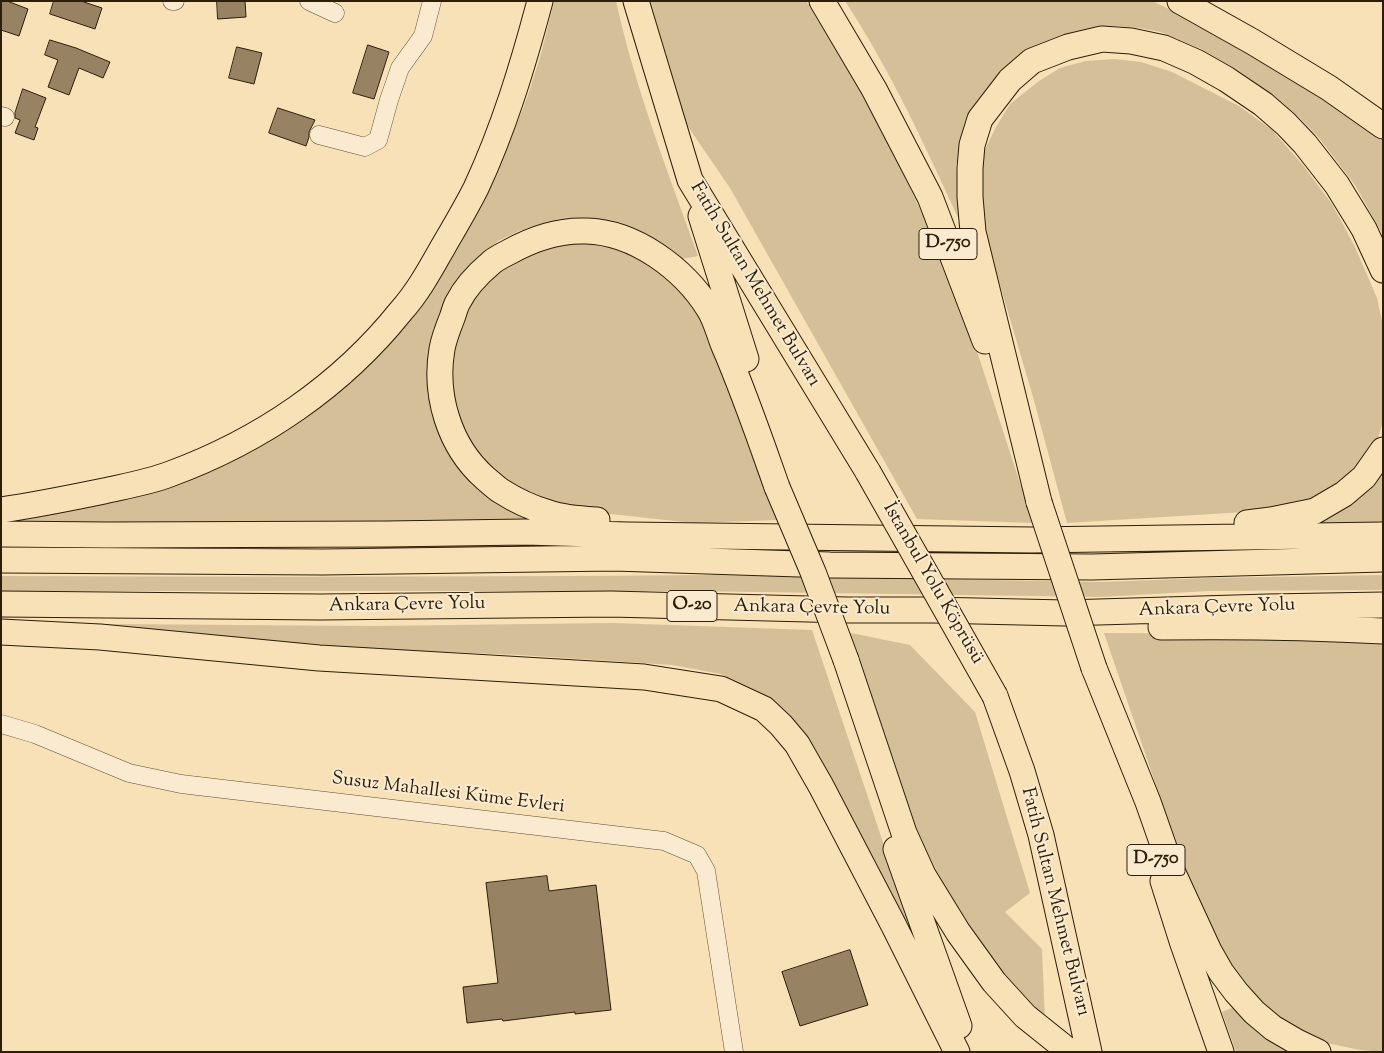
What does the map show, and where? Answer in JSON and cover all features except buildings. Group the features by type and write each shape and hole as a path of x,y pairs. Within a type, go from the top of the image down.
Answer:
{"highway":[{"path":"1,510 71,498 169,475 247,440 278,422 314,397 345,370 401,312 424,281 476,188 499,134 515,88 540,1"},
{"name":"Fatih Sultan Mehmet Bulvarı","path":"636,1 690,180 868,472"},
{"name":"D-750","path":"822,1 874,89 930,197 984,338 1220,1052"},
{"path":"1180,1 1329,88 1383,126"},
{"path":"1039,502 973,232 970,197 972,145 980,119 1010,80 1032,61 1068,47 1102,39 1131,41 1164,48 1196,62 1226,79 1263,104 1305,144 1337,185 1364,229 1383,270"},
{"path":"690,180 782,485"},
{"path":"883,538 777,530 695,530 630,524 549,513 499,490 465,456 452,433 444,407 440,367 442,348 458,302 473,281 492,261 517,247 539,238 587,230 612,235 635,243 655,255 675,269 710,310 782,485 813,572 892,839 959,1026 971,1052"},
{"path":"1032,540 1101,532 1216,526 1271,520 1315,511 1344,494 1364,477 1383,450"},
{"name":"İstanbul Yolu Köprüsü","path":"868,472 996,696"},
{"path":"1,534 525,532 1032,540 1383,535"},
{"path":"1,560 324,562 614,558 830,565 1092,567 1383,559"},
{"name":"Ankara Çevre Yolu","path":"1,604 320,607 611,604 1065,613 1383,605"},
{"path":"932,610 1073,628 1247,626 1383,631"},
{"path":"1,632 100,637 319,658 644,677 721,689 764,709 797,744 890,918 957,1052"},
{"path":"841,662 904,833 924,875 958,932 994,982 1025,1016 1082,1046"},
{"path":"1094,668 1148,802 1173,873 1221,972 1254,1012 1273,1028 1318,1052"},
{"name":"Fatih Sultan Mehmet Bulvarı","path":"996,696 1041,834 1082,1046"}],"street":[{"path":"309,1 335,13"},
{"path":"319,135 365,147 378,140 388,100 400,68 423,36 432,1"},
{"name":"Susuz Mahallesi Küme Evleri","path":"1,724 36,734 129,773 181,784 664,841 697,855 706,871 734,1052"}],"shaded area":[{"path":"554,1 616,1 642,98 698,256 682,259 562,222 541,224 519,231 498,241 479,259 455,288 443,433 546,522 1,527 1,516 172,484 228,463 308,416 338,393 378,356 408,322 481,204 512,136 528,95 541,54"},
{"path":"643,1 806,1 862,94 921,211 973,339 1033,523 917,519 730,188 676,109"},
{"path":"845,1 1152,1 1316,93 1383,140 1383,235 1355,185 1319,138 1276,97 1236,69 1201,49 1161,32 1115,26 1081,30 1043,43 1014,62 964,132 956,165 961,224 893,82"},
{"path":"1115,59 1141,62 1172,72 1239,106 1272,130 1302,164 1332,204 1354,245 1377,298 1383,326 1383,422 1378,438 1366,462 1315,503 1244,512 1067,523 1033,397 993,261 978,195 979,162 996,127 1010,104 1039,81 1060,68 1086,61"},
{"path":"560,242 603,242 661,269 705,321 778,520 693,523 574,510 521,495 470,448 453,398 452,371 455,346 462,321 474,297 491,278 512,262"},
{"path":"1383,472 1383,527 1317,526 1316,520"},
{"path":"716,575 1100,582 1383,575 1383,590 1209,591 1100,597 690,591 1,591 1,576 359,577"},
{"path":"613,623 812,630 909,920 901,925 771,701 721,674 672,665 519,655 322,647 104,630 104,624 372,626"},
{"path":"846,632 910,645 975,712 1030,893 1005,912 1042,949 1045,1021 1017,995 954,913 918,840"},
{"path":"1104,633 1316,634 1383,639 1383,1052 1360,1050 1322,1042 1282,1020 1240,988 1189,882"},
{"path":"1236,1006 1301,1052 1236,1052 1222,1012"}]}
